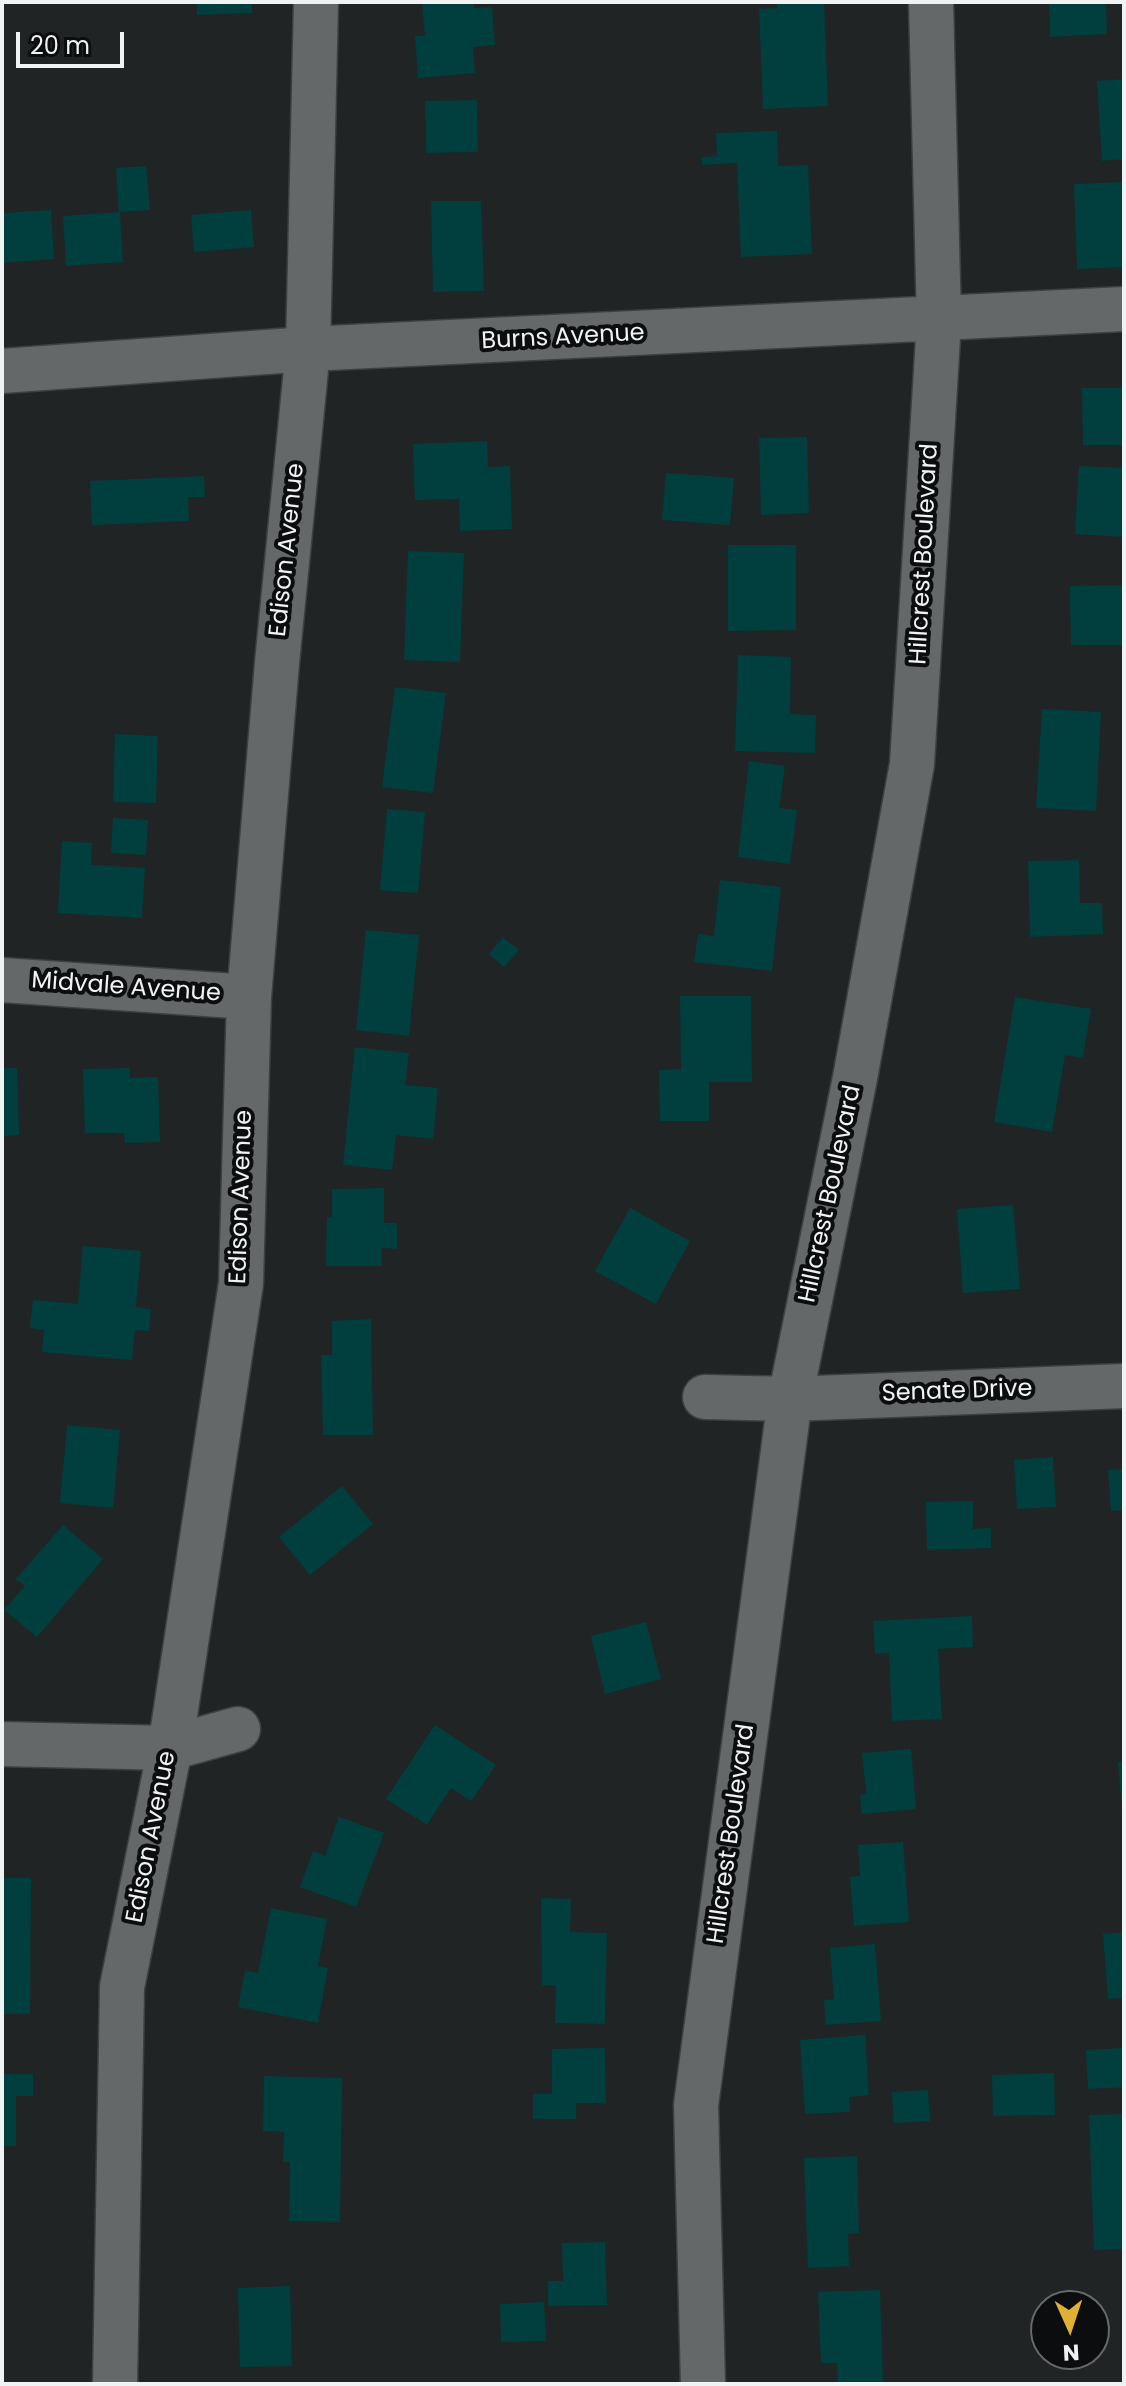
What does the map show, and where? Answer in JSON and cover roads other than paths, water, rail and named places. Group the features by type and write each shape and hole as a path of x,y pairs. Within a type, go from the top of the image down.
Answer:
{"street":[{"name":"Edison Avenue","path":"115,2384 122,1987 170,1748 241,1283 249,997 277,663 308,349 316,2"},
{"name":"Hillcrest Boulevard","path":"703,2384 696,2105 790,1399 855,1078 912,764 939,321 931,2"},
{"name":"Burns Avenue","path":"2,371 308,349 939,321 1124,309"},
{"name":"Midvale Avenue","path":"2,980 249,997"},
{"name":"Senate Drive","path":"705,1397 790,1399 1124,1386"},
{"path":"2,1744 170,1748 238,1729"}]}
